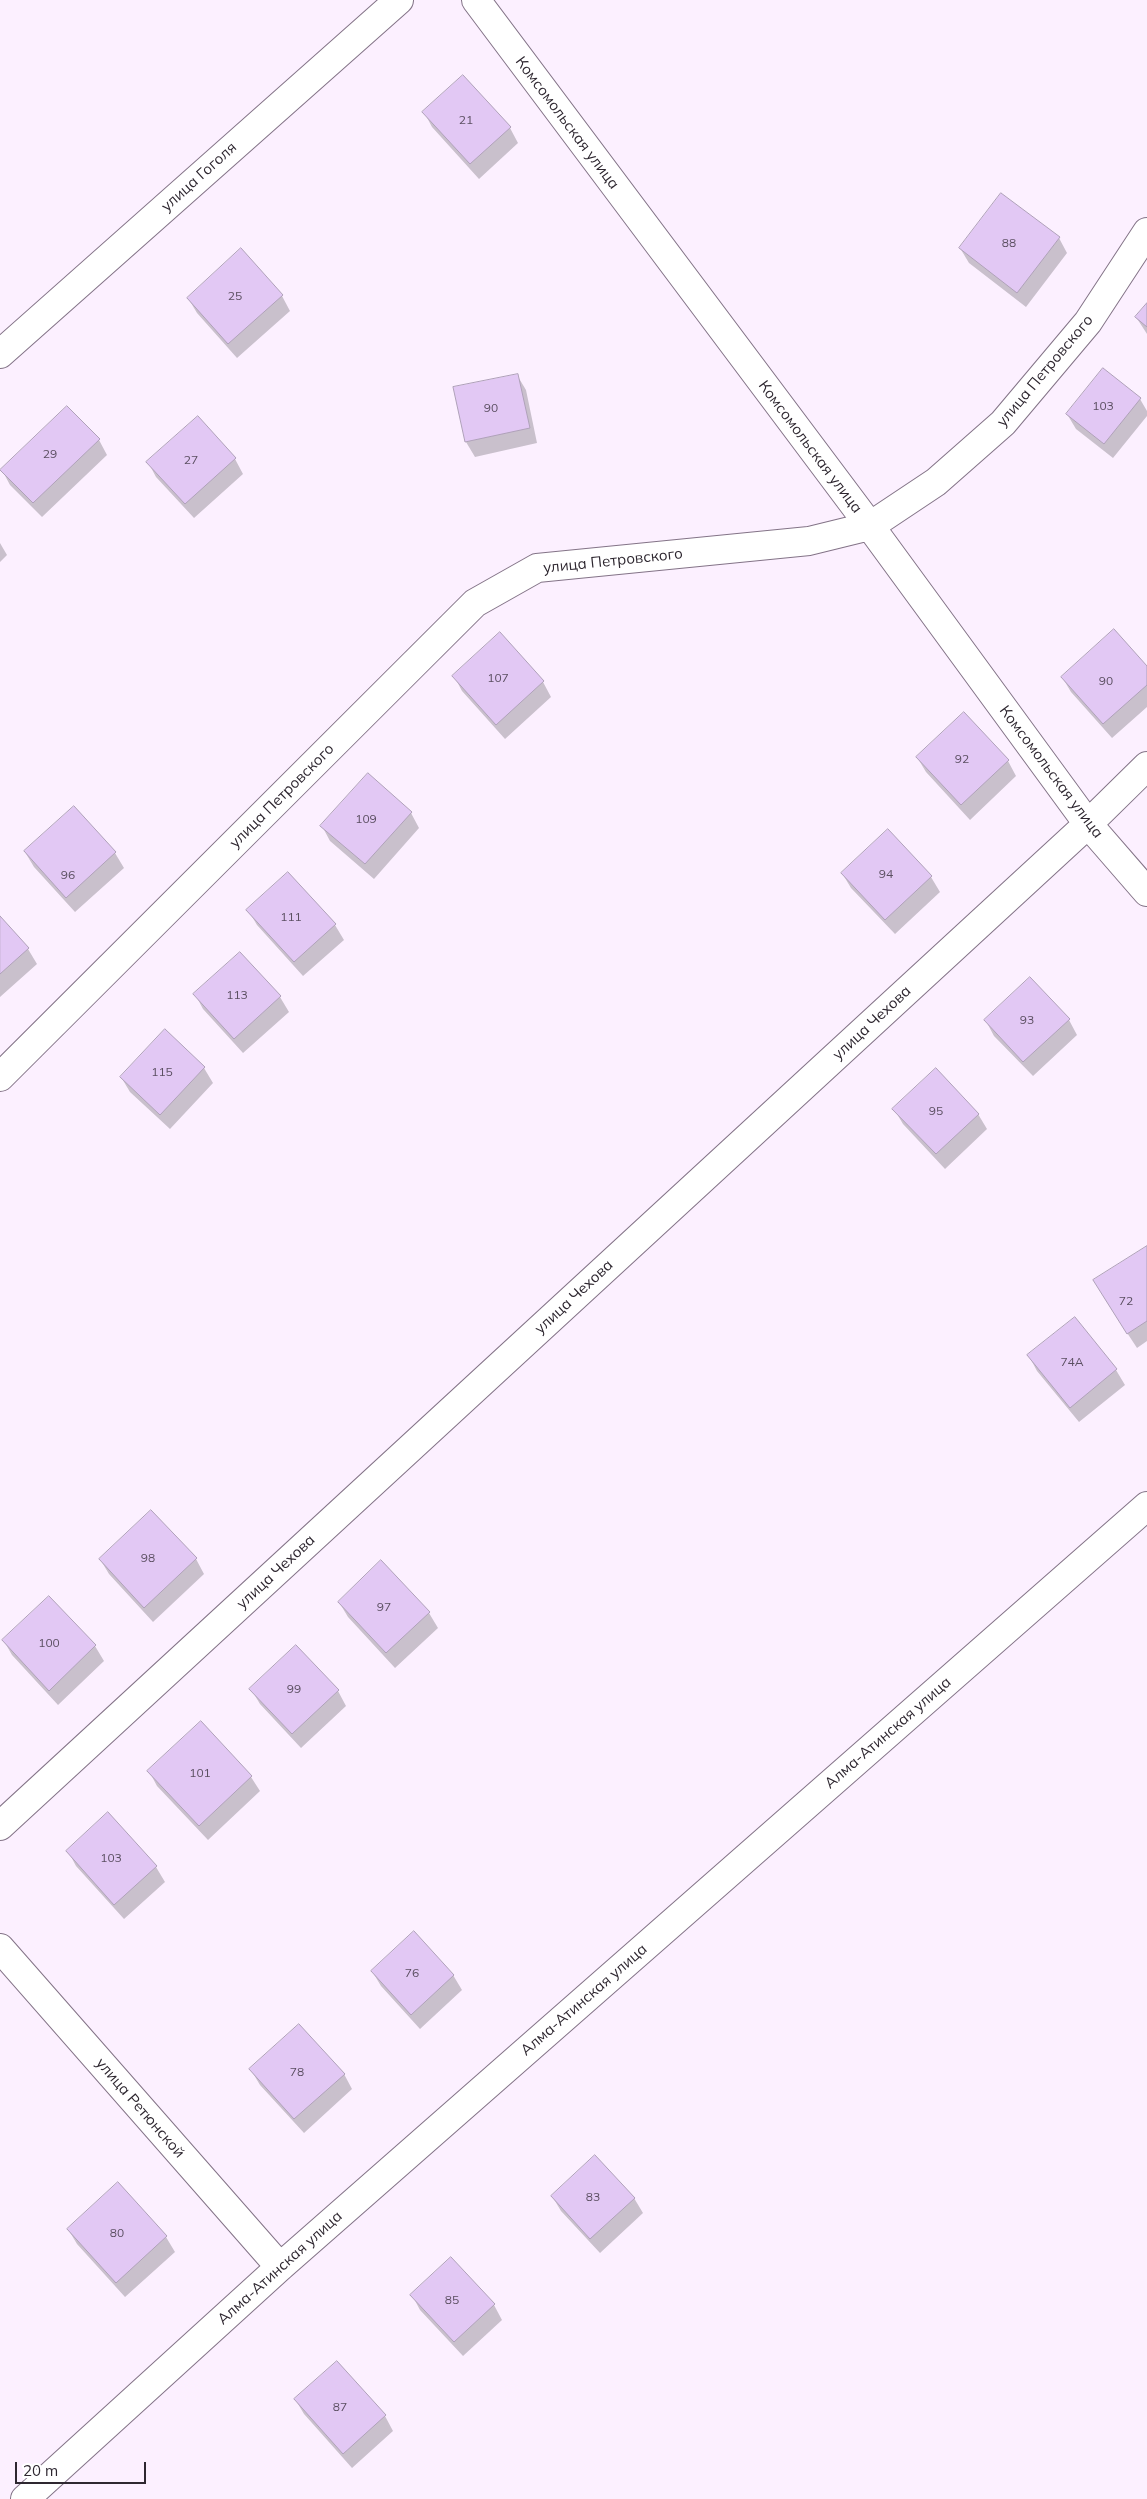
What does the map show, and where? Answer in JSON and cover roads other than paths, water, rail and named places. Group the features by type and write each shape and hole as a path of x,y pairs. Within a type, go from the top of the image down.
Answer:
{"street":[{"name":"улица Гоголя","path":"0,354 399,0"},
{"name":"Комсомольская улица","path":"476,0 870,526 1088,824 1147,892"},
{"name":"улица Петровского","path":"0,1077 475,603 537,568 809,541 870,526 936,482 1003,423 1088,322 1147,232"},
{"name":"улица Чехова","path":"0,1826 1088,824 1147,766"},
{"name":"Алма-Атинская улица","path":"24,2499 280,2268 1147,1506"},
{"name":"улица Ретюнской","path":"0,1948 280,2268"}]}
